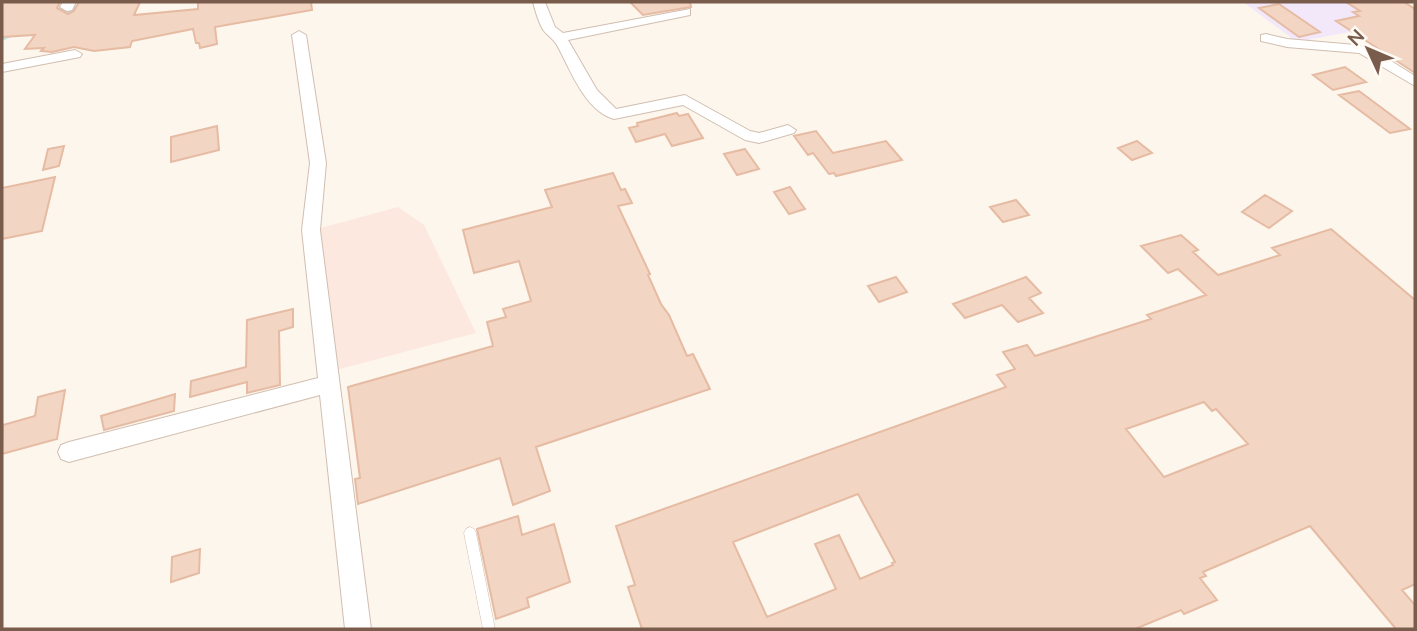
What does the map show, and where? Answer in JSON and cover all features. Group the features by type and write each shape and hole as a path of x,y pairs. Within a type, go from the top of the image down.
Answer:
{"street":[{"path":"539,2 549,29 560,38 608,113 685,100 745,135 759,138 788,130"},
{"path":"560,38 685,12"},
{"path":"299,34 318,163 311,230 358,629"},
{"path":"1266,38 1296,44 1362,49 1415,82"},
{"path":"2,68 75,54"},
{"path":"69,452 329,384"}],"lane":[{"path":"470,533 489,629"}],"shaded area":[{"path":"1243,2 1363,2 1396,23 1297,42"},
{"path":"398,207 424,225 476,333 336,370 317,229"}],"building":[{"path":"2,2 60,2 57,8 68,14 74,11 79,2 140,2 134,15 198,9 198,2 311,2 312,10 215,27 217,44 200,48 193,29 132,41 130,47 94,51 74,47 52,52 41,51 44,48 25,49 35,35 2,37"},
{"path":"630,2 690,2 691,7 643,15"},
{"path":"1346,2 1404,2 1415,9 1415,73 1336,21 1359,16 1353,12 1360,11"},
{"path":"1279,4 1320,32 1299,37 1259,8"},
{"path":"1345,67 1366,82 1333,90 1313,75"},
{"path":"1359,91 1410,129 1390,133 1339,95"},
{"path":"677,113 679,116 688,114 703,138 672,146 665,134 636,142 629,128 638,126 637,123"},
{"path":"217,126 219,150 171,162 171,137"},
{"path":"816,131 833,153 886,141 902,160 836,176 834,173 829,174 813,153 808,155 794,136"},
{"path":"1137,141 1152,153 1132,160 1118,148"},
{"path":"64,146 59,166 43,170 48,149"},
{"path":"745,149 759,169 737,175 724,154"},
{"path":"613,173 621,190 625,189 632,203 618,206 661,304 669,315 687,356 693,354 710,389 536,447 550,491 513,505 500,458 358,504 355,479 360,478 348,387 493,346 487,322 506,317 503,309 531,301 519,261 474,273 463,230 552,207 545,190"},
{"path":"55,177 42,231 2,239 2,188"},
{"path":"790,187 805,209 789,214 774,192"},
{"path":"1265,195 1292,211 1269,228 1242,212"},
{"path":"1016,200 1029,215 1003,222 990,207"},
{"path":"1331,229 1415,300 1415,584 1402,590 1415,605 1415,629 1396,629 1310,526 1203,572 1206,576 1200,578 1217,600 1184,614 1181,610 1135,629 642,629 628,587 635,585 616,526 1006,387 997,375 1015,369 1003,352 1027,345 1035,356 1151,319 1147,315 1206,295 1178,269 1168,273 1141,246 1181,235 1198,250 1193,252 1218,275 1280,255 1272,248","holes":["1204,402 1212,411 1216,409 1248,444 1164,477 1126,429","858,494 895,562 893,565 860,579 839,535 815,544 836,589 767,617 733,542"]},
{"path":"896,277 907,292 879,302 868,286"},
{"path":"1026,277 1041,293 1029,298 1043,313 1018,322 1002,305 965,318 953,304"},
{"path":"293,309 293,327 279,331 280,385 247,393 247,382 190,397 191,381 246,367 247,320"},
{"path":"65,390 57,439 2,454 3,425 35,416 38,397"},
{"path":"175,394 174,411 104,430 101,416"},
{"path":"518,516 522,535 554,524 570,582 527,598 529,607 496,619 477,529"},
{"path":"200,549 199,573 171,582 172,557"}],"waterway":[{"path":"2,34 25,22 128,2"}]}
